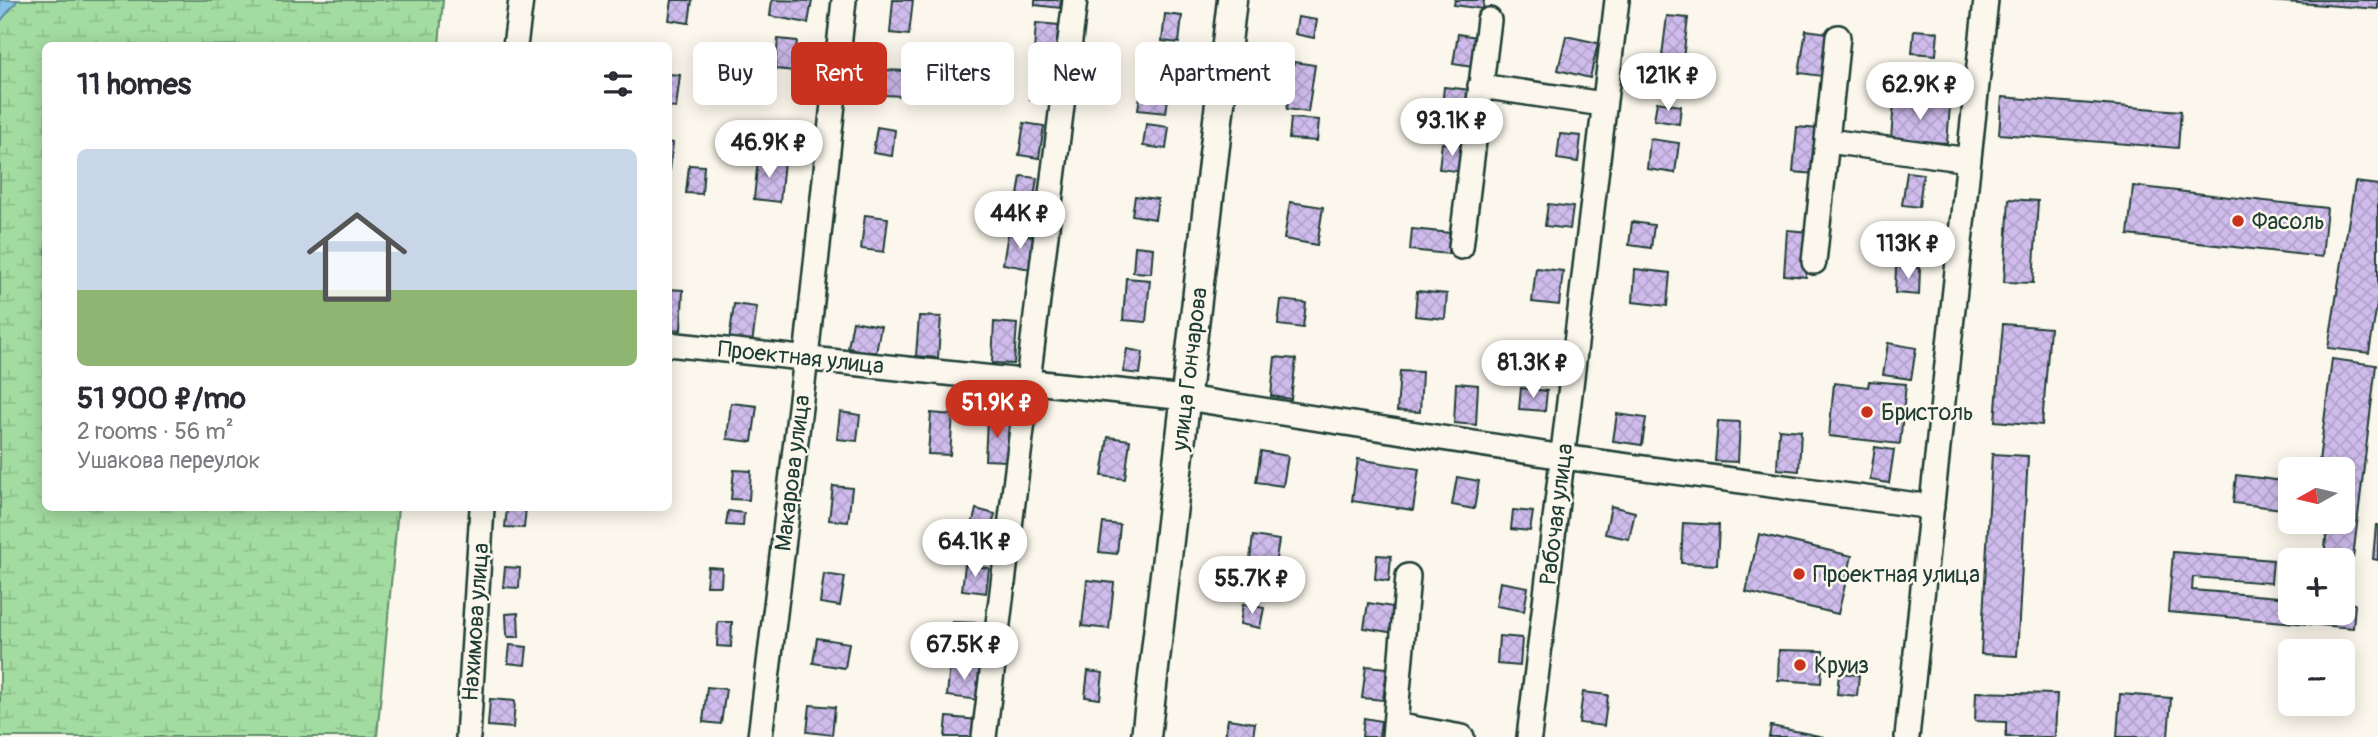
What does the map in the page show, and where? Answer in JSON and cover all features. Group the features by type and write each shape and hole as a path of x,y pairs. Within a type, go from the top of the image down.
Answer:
{"street":[{"path":"516,42 521,0"},
{"name":"Макарова улица","path":"760,737 806,358 844,0"},
{"path":"984,737 1075,0"},
{"name":"улица Гончарова","path":"1146,737 1232,0"},
{"name":"Рабочая улица","path":"1529,737 1617,0"},
{"path":"1907,737 1986,0"},
{"path":"1461,247 1489,20"},
{"path":"1814,262 1838,37"},
{"path":"1480,86 1603,104"},
{"path":"1828,141 1969,160"},
{"name":"Проектная улица","path":"672,344 1186,398 1563,457 1932,507"},
{"name":"Нахимова улица","path":"468,737 482,511"},
{"path":"1408,576 1395,731 1462,737"}],"green space":[{"path":"0,0 443,0 439,42 42,42 42,511 398,511 377,737 0,737"}],"water":[{"path":"0,0 18,0 0,22"}],"building":[{"path":"672,0 692,0 689,23 669,20"},
{"path":"772,0 812,1 808,23 770,16"},
{"path":"893,0 913,0 909,35 890,33"},
{"path":"1035,0 1061,0 1060,8 1035,5"},
{"path":"1455,0 1484,0 1483,9 1454,5"},
{"path":"2270,0 2378,0 2378,9 2270,1"},
{"path":"1165,14 1182,16 1179,42 1162,41"},
{"path":"1667,16 1688,18 1683,59 1662,56"},
{"path":"1298,17 1317,20 1314,38 1295,34"},
{"path":"1036,23 1059,25 1057,42 1035,42"},
{"path":"1806,30 1828,33 1822,76 1799,73"},
{"path":"1914,30 1938,32 1936,55 1912,53"},
{"path":"1458,34 1477,37 1473,67 1453,64"},
{"path":"1566,36 1598,43 1590,78 1558,70"},
{"path":"778,39 797,41 791,42 791,71 777,69"},
{"path":"1295,62 1315,65 1308,112 1287,109 1288,105 1295,105"},
{"path":"887,70 901,71 901,96 887,95"},
{"path":"672,74 680,75 676,108 672,108"},
{"path":"1444,87 1471,90 1468,118 1441,115"},
{"path":"2002,97 2181,111 2178,148 1999,134"},
{"path":"1657,102 1681,106 1679,124 1654,120"},
{"path":"1894,102 1950,106 1947,143 1891,139"},
{"path":"1139,105 1167,105 1166,113 1138,110"},
{"path":"1291,118 1319,120 1317,141 1289,139"},
{"path":"1024,123 1044,126 1039,158 1019,155"},
{"path":"1146,124 1169,127 1166,149 1143,146"},
{"path":"877,127 895,130 892,156 873,153"},
{"path":"1797,127 1819,129 1815,174 1793,172"},
{"path":"1560,134 1581,136 1578,162 1557,159"},
{"path":"1650,139 1679,143 1675,173 1647,169"},
{"path":"1442,143 1466,146 1463,172 1439,169"},
{"path":"758,158 784,161 780,202 754,199"},
{"path":"689,165 704,166 702,194 686,193"},
{"path":"1907,172 1923,174 1919,207 1902,205"},
{"path":"1021,176 1037,178 1033,205 1017,202"},
{"path":"2355,182 2378,185 2378,299 2369,353 2328,348"},
{"path":"2133,186 2327,208 2322,257 2128,235"},
{"path":"1135,196 1158,199 1155,219 1132,215"},
{"path":"2009,199 2038,201 2033,283 2004,282"},
{"path":"1290,202 1323,207 1317,245 1284,239"},
{"path":"1548,204 1573,207 1570,229 1545,226"},
{"path":"865,215 888,218 884,252 861,249"},
{"path":"1632,222 1654,225 1651,248 1629,245"},
{"path":"1412,229 1450,233 1448,254 1410,250"},
{"path":"1787,230 1810,232 1806,277 1784,275"},
{"path":"1008,233 1036,237 1031,269 1003,264"},
{"path":"1135,246 1153,248 1151,273 1133,272"},
{"path":"1896,267 1920,268 1919,295 1895,293"},
{"path":"1536,268 1563,271 1559,305 1532,302"},
{"path":"1635,269 1670,273 1667,306 1633,302"},
{"path":"1126,278 1150,280 1146,322 1123,320"},
{"path":"672,289 683,290 681,330 672,329"},
{"path":"1417,291 1447,294 1445,319 1415,316"},
{"path":"1281,300 1306,303 1303,328 1278,325"},
{"path":"734,304 757,307 752,344 729,341"},
{"path":"919,316 941,317 938,358 916,356"},
{"path":"853,321 881,326 876,353 848,348"},
{"path":"994,322 1017,324 1014,364 992,363"},
{"path":"2003,324 2050,328 2042,425 1995,421"},
{"path":"1888,343 1916,348 1911,379 1883,375"},
{"path":"1127,349 1143,352 1140,374 1123,372"},
{"path":"1275,357 1296,359 1291,399 1271,396"},
{"path":"2332,359 2376,365 2356,533 2356,457 2320,457"},
{"path":"1400,371 1422,372 1420,412 1397,411"},
{"name":"Бристоль","path":"1869,381 1906,384 1900,444 1829,436 1834,383 1868,387"},
{"path":"1456,383 1478,385 1476,425 1454,423"},
{"path":"1521,388 1547,391 1545,411 1519,409"},
{"path":"731,403 757,406 752,442 727,439"},
{"path":"840,412 860,415 857,441 837,439"},
{"path":"931,413 953,415 950,455 928,454"},
{"path":"1617,414 1646,418 1642,445 1613,441"},
{"path":"987,420 1009,421 1007,461 985,460"},
{"path":"1718,421 1740,422 1738,462 1715,461"},
{"path":"1779,429 1801,431 1799,471 1777,469"},
{"path":"1108,437 1130,440 1125,479 1102,476"},
{"path":"1875,447 1894,450 1889,483 1870,480"},
{"path":"1261,451 1288,456 1283,486 1256,482"},
{"path":"1992,454 2028,456 2017,656 1981,654"},
{"path":"1358,459 1419,469 1413,510 1352,501"},
{"path":"734,470 751,471 749,500 731,499"},
{"path":"2236,475 2278,480 2278,508 2233,503"},
{"path":"1457,477 1479,481 1474,509 1452,505"},
{"path":"833,486 852,488 848,522 829,520"},
{"path":"1611,506 1635,512 1629,539 1605,534"},
{"path":"976,509 995,514 988,542 969,538"},
{"path":"1513,510 1533,512 1530,531 1511,529"},
{"path":"507,511 526,511 524,528 505,527"},
{"path":"728,511 744,513 743,526 726,525"},
{"path":"1103,523 1120,525 1117,554 1099,552"},
{"path":"1683,523 1719,525 1717,565 1681,563"},
{"path":"2378,525 2378,560 2373,559"},
{"name":"Проектная улица","path":"1759,534 1852,556 1838,614 1746,592"},
{"path":"2327,534 2356,534 2354,548 2325,548"},
{"path":"1253,536 1279,540 1274,571 1249,567"},
{"path":"2173,552 2273,560 2271,583 2193,577 2192,590 2278,597 2278,622 2168,612"},
{"path":"1377,555 1391,556 1389,581 1375,579"},
{"path":"965,565 989,568 986,593 962,590"},
{"path":"505,567 520,568 519,588 503,587"},
{"path":"708,567 722,568 721,586 706,586"},
{"path":"824,574 845,577 840,606 820,603"},
{"path":"1087,580 1114,583 1109,629 1082,626"},
{"path":"1500,582 1528,587 1524,611 1496,606"},
{"path":"1368,603 1399,608 1395,633 1364,628"},
{"path":"1243,604 1264,608 1260,628 1240,624"},
{"path":"518,613 519,637 507,637 506,614"},
{"path":"718,622 732,622 731,647 717,646"},
{"path":"952,622 981,623 979,652 951,651"},
{"path":"2318,625 2353,625 2353,628"},
{"path":"1499,636 1522,638 1520,666 1497,664"},
{"path":"817,638 849,643 845,668 813,663"},
{"path":"510,645 527,647 525,665 508,663"},
{"name":"Круиз","path":"1779,650 1823,651 1821,683 1778,680"},
{"path":"950,663 982,667 979,700 947,696"},
{"path":"1366,666 1387,668 1383,700 1362,698"},
{"path":"1088,671 1103,673 1100,699 1085,697"},
{"path":"1839,673 1859,675 1857,696 1837,694"},
{"path":"707,687 726,689 721,724 703,722"},
{"path":"1583,692 1608,695 1604,726 1579,723"},
{"path":"1976,692 2057,694 2055,737 2006,737 2006,722 1975,721"},
{"path":"2120,694 2171,698 2168,737 2117,737"},
{"path":"490,699 515,701 513,728 488,726"},
{"path":"810,705 835,707 832,735 807,732"},
{"path":"947,717 978,720 976,737 945,737"},
{"path":"1364,718 1381,721 1379,737 1362,737"},
{"path":"1228,719 1255,723 1253,737 1225,737"},
{"path":"1771,726 1824,737 1769,737"}],"place":[{"name":"Фасоль","path":"2238,221"},
{"name":"Бристоль","path":"1867,412"},
{"name":"Проектная улица","path":"1799,574"},
{"name":"Круиз","path":"1800,665"}]}
